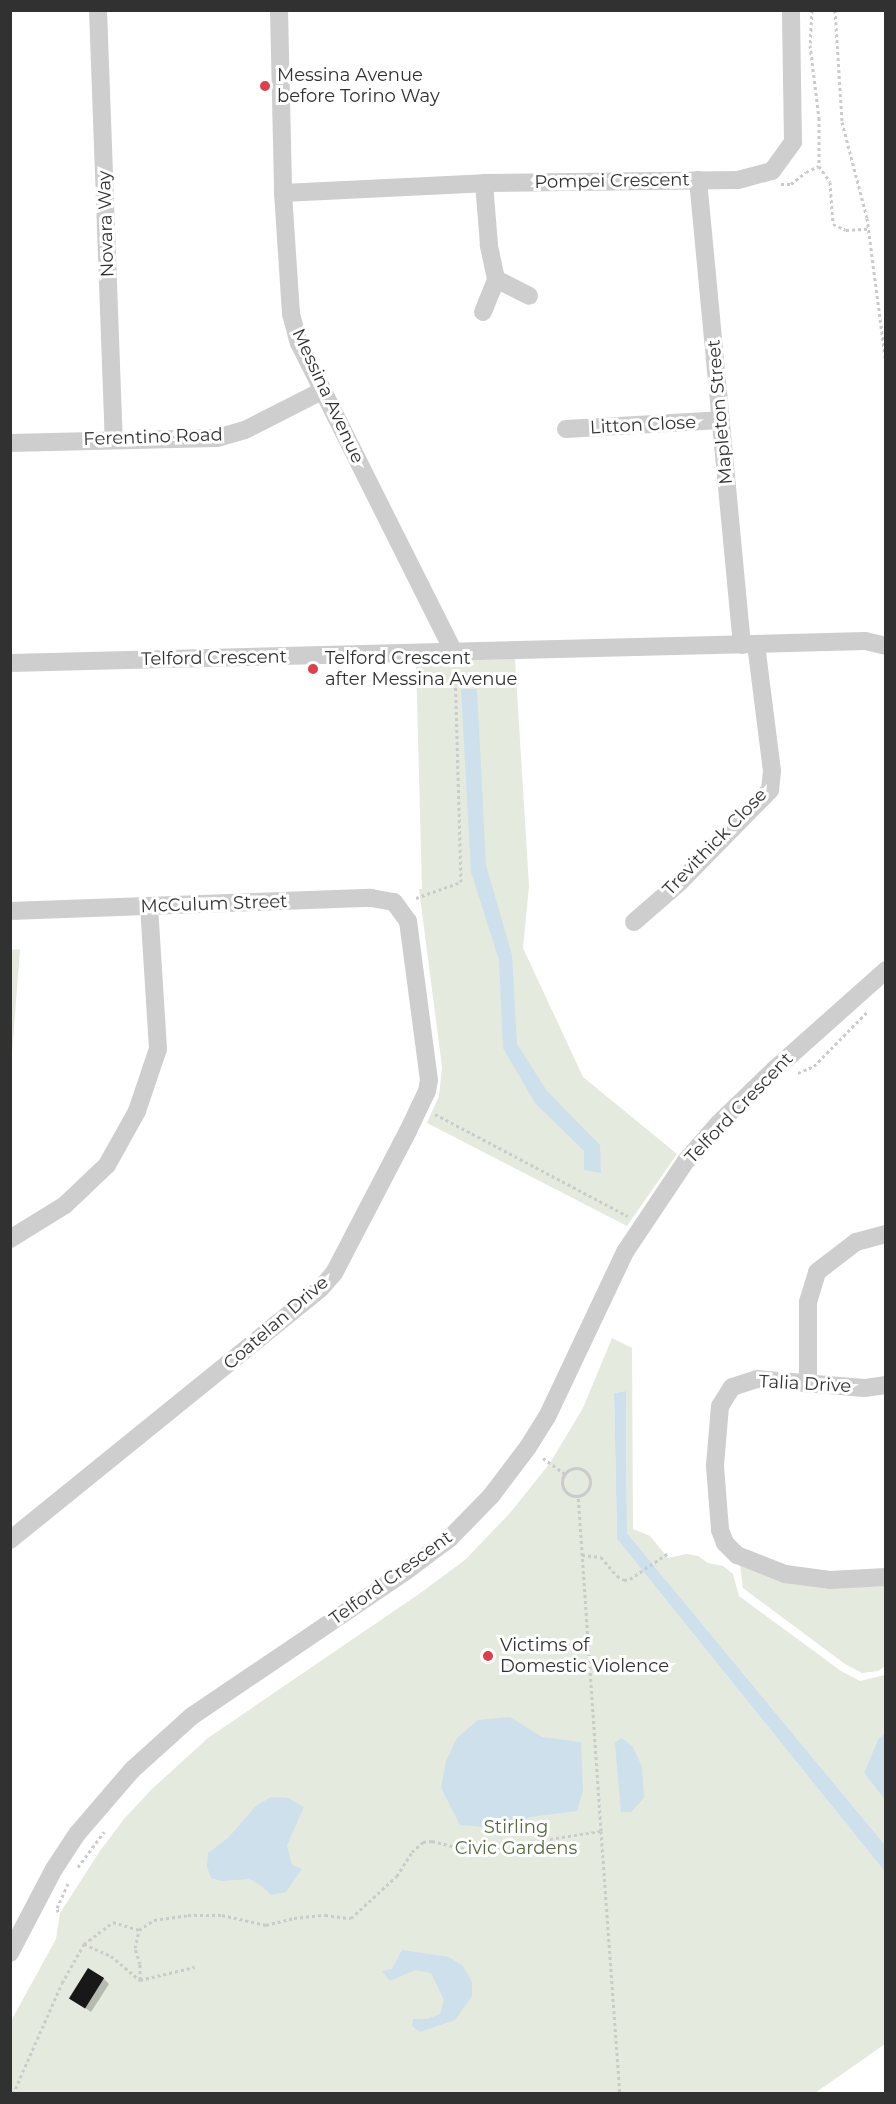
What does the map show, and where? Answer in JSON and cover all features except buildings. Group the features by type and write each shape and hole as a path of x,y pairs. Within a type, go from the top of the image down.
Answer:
{"street":[{"name":"Novara Way","path":"98,10 114,438"},
{"name":"Messina Avenue","path":"279,10 283,193 291,314 299,343 322,391 454,652"},
{"name":"Pompei Crescent","path":"283,193 484,183 738,180 772,171 794,142 791,10"},
{"name":"Mapleton Street","path":"698,180 720,420 749,645"},
{"path":"483,312 496,279 489,245 484,183"},
{"path":"496,279 529,296"},
{"name":"Ferentino Road","path":"10,442 114,438 217,438 245,430 322,391"},
{"name":"Litton Close","path":"566,429 720,420"},
{"name":"Telford Crescent","path":"10,663 865,641 885,646"},
{"name":"Trevithick Close","path":"634,922 680,882 770,790 772,771 749,645"},
{"name":"McCulum Street","path":"10,911 371,898 393,902 408,921"},
{"path":"10,1239 65,1205 107,1165 137,1111 158,1049 149,906"},
{"name":"Coatelan Drive","path":"10,1540 320,1289 334,1273 427,1091 428,1067 408,921"},
{"name":"Telford Crescent","path":"10,1953 54,1869 77,1834 132,1770 192,1716 406,1571 450,1538 491,1496 528,1447 546,1417 607,1287 642,1224 686,1161 719,1123 775,1069 882,980"},
{"path":"808,1384 808,1302 817,1272 856,1242 885,1234"},
{"name":"Talia Drive","path":"885,1384 864,1388 757,1379 732,1387 720,1406 715,1466 720,1530 725,1543 737,1555 785,1574 830,1580 885,1577"}],"path":[{"path":"812,10 810,45 819,117 819,166 830,182 833,224 846,230 868,229"},
{"path":"835,10 842,122 868,229 885,364"},
{"path":"416,898 461,882 454,652"},
{"path":"796,1074 814,1066 873,1006"},
{"path":"420,1106 642,1224"},
{"path":"537,1466 548,1450"},
{"path":"543,1458 564,1473"},
{"path":"574,1468 585,1471 591,1480 588,1492 578,1497 567,1494 561,1484 564,1473 574,1468"},
{"path":"578,1497 620,2094"},
{"path":"582,1555 601,1557 617,1576 624,1580 667,1554"},
{"path":"76,1870 105,1830"},
{"path":"140,1980 140,1964 135,1948 139,1930 154,1920 188,1915 222,1915 266,1925 325,1915 351,1918 396,1876 412,1852 423,1842 432,1841 472,1851 601,1831"},
{"path":"58,1912 57,1908 70,1878"},
{"path":"13,2094 62,1983 84,1944 113,1922 139,1930"},
{"path":"84,1944 111,1956 140,1980"},
{"path":"140,1980 194,1967"}],"green space":[{"path":"515,659 529,886 523,948 583,1077 677,1154 627,1226 427,1123 439,1096 442,1067 419,889 422,889 416,662"},
{"path":"20,949 11,1067 11,950"},
{"name":"Stirling Civic Gardens","path":"612,1338 632,1348 633,1529 650,1536 668,1558 686,1554 723,1566 733,1574 739,1596 841,1671 860,1681 885,1675 885,1733 878,1739 864,1773 885,1800 885,1845 627,1533 626,1391 614,1393 617,1539 885,1872 885,2044 815,2093 11,2094 11,2021 56,1939 60,1913 100,1851 124,1819 152,1789 208,1738 465,1560 510,1513 550,1463 583,1408"},
{"path":"740,1565 885,1584 885,1666 878,1671 862,1673 845,1664 743,1588"}],"water":[{"path":"461,689 477,689 486,865 512,955 517,1044 547,1091 600,1145 601,1173 584,1170 584,1151 535,1103 503,1048 499,960 471,872"},
{"path":"626,1391 627,1533 885,1845 885,1872 617,1539 614,1393"},
{"path":"510,1717 542,1737 581,1742 583,1791 577,1811 530,1817 506,1829 460,1825 441,1788 446,1761 457,1738 478,1720"},
{"path":"885,1733 885,1800 864,1773 878,1739"},
{"path":"622,1738 633,1747 642,1767 644,1798 631,1812 621,1812 615,1743"},
{"path":"271,1797 288,1798 304,1807 287,1845 292,1865 302,1869 286,1892 271,1895 249,1879 222,1881 211,1878 207,1867 208,1853 228,1838 256,1806"},
{"path":"402,1950 449,1957 463,1966 472,1982 472,1996 455,2020 420,2032 412,2026 413,2019 427,2019 440,2014 444,2000 431,1973 415,1970 390,1981 382,1971 392,1969"}],"place":[{"name":"Messina Avenue before Torino Way","path":"265,86"},
{"name":"Telford Crescent after Messina Avenue","path":"313,669"},
{"name":"Victims of Domestic Violence","path":"488,1656"}]}
